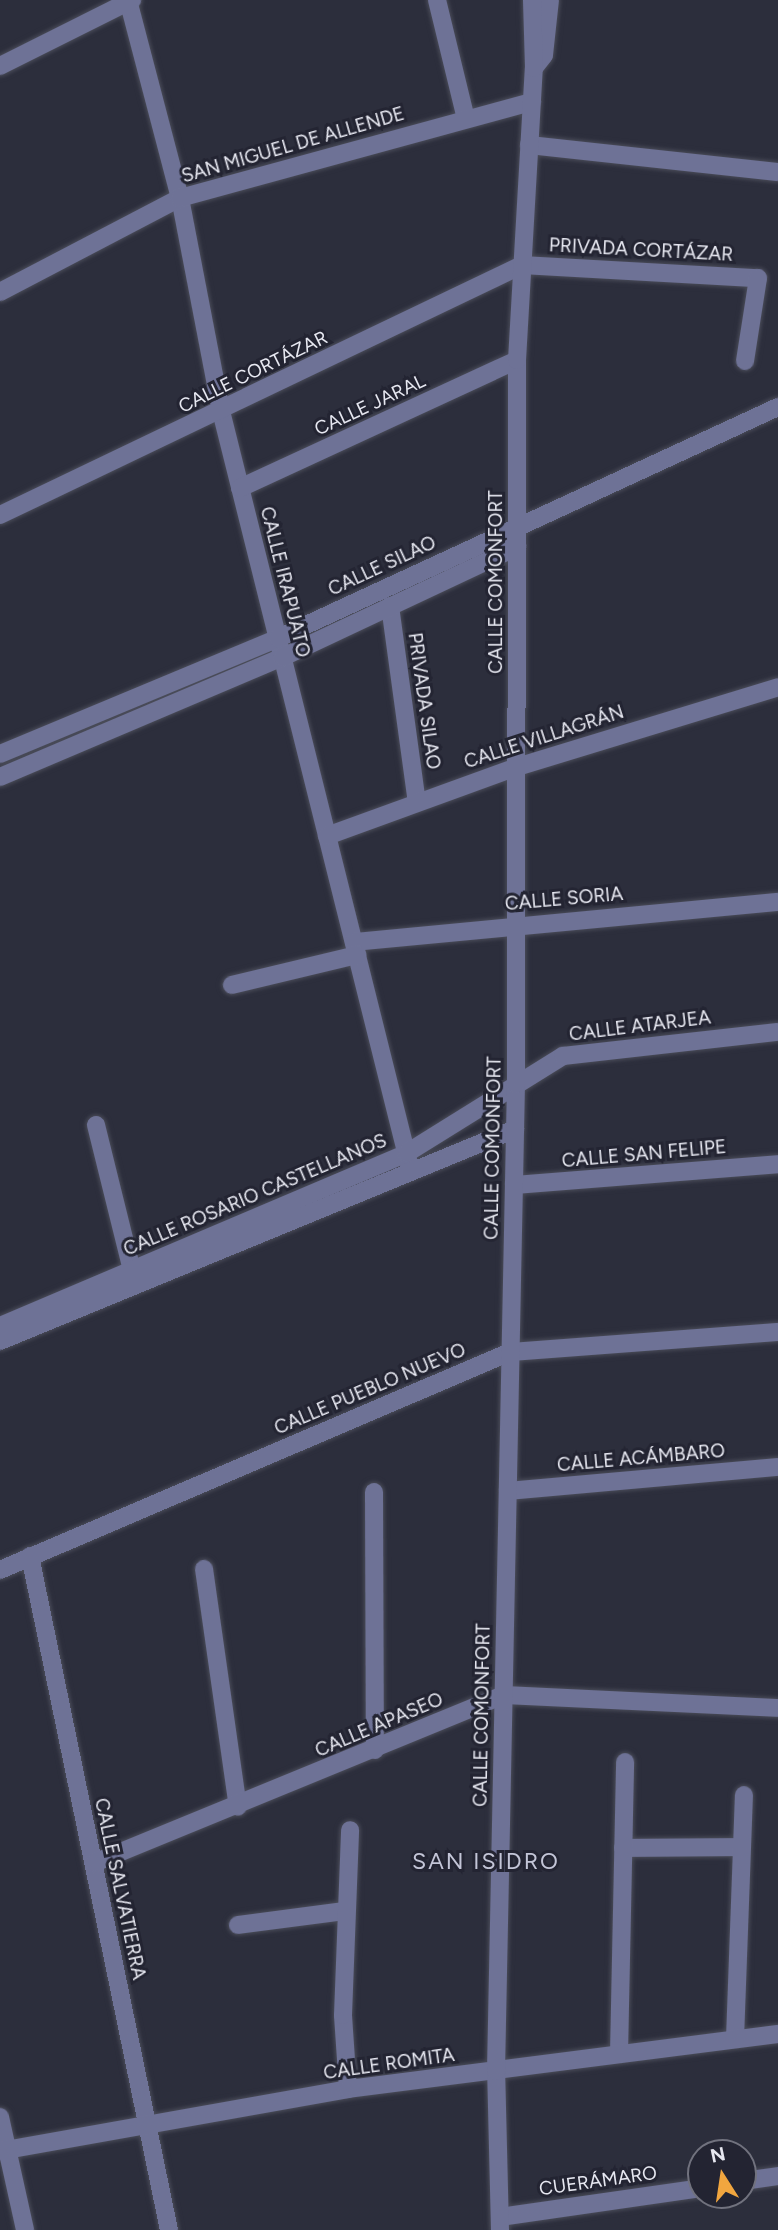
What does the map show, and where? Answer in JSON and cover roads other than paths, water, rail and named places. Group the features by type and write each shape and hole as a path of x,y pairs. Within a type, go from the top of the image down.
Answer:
{"street":[{"path":"0,66 129,0"},
{"name":"CALLE IRAPUATO","path":"129,0 180,198 221,411 411,1171"},
{"path":"437,0 466,119"},
{"name":"CALLE COMONFORT","path":"500,2223 496,2071 516,1084 517,360 534,68 532,0"},
{"name":"CALLE COMONFORT","path":"534,68 544,54 550,0"},
{"name":"SAN MIGUEL DE ALLENDE","path":"0,292 180,198 531,102"},
{"path":"529,145 778,172"},
{"name":"PRIVADA CORTÁZAR","path":"522,265 758,278 745,361"},
{"name":"CALLE CORTÁZAR","path":"0,515 522,265"},
{"name":"CALLE JARAL","path":"240,488 517,360"},
{"name":"CALLE SILAO","path":"0,754 278,638 517,525 778,407"},
{"name":"CALLE SILAO","path":"0,777 283,657 517,547"},
{"name":"PRIVADA SILAO","path":"390,606 417,802"},
{"name":"CALLE VILLAGRÁN","path":"327,836 517,767 778,687"},
{"name":"CALLE SORIA","path":"232,985 355,948 517,924 778,902"},
{"name":"CALLE ATARJEA","path":"516,1084 580,1051 778,1032"},
{"name":"CALLE ROSARIO CASTELLANOS","path":"0,1326 407,1153 516,1084"},
{"path":"96,1125 132,1270"},
{"name":"CALLE ROSARIO CASTELLANOS","path":"0,1341 515,1129"},
{"name":"CALLE SAN FELIPE","path":"514,1185 778,1164"},
{"name":"CALLE PUEBLO NUEVO","path":"0,1570 510,1352 778,1332"},
{"name":"CALLE ACÁMBARO","path":"508,1491 778,1467"},
{"path":"374,1492 375,1750"},
{"name":"CALLE SALVATIERRA","path":"30,1556 169,2230"},
{"path":"204,1569 238,1807"},
{"name":"CALLE APASEO","path":"93,1863 238,1807 503,1695 778,1708"},
{"path":"619,2054 625,1762"},
{"path":"735,2039 744,1795"},
{"path":"348,2089 345,1911 350,1830"},
{"path":"623,1848 742,1847"},
{"path":"238,1925 345,1911"},
{"name":"CALLE ROMITA","path":"4,2157 147,2122 348,2089 778,2034"},
{"path":"0,2117 4,2157 25,2230"},
{"path":"757,2180 778,2176"},
{"name":"CUERÁMARO","path":"500,2223 687,2190"}],"district":[{"name":"SAN ISIDRO","path":"486,1861"}]}
